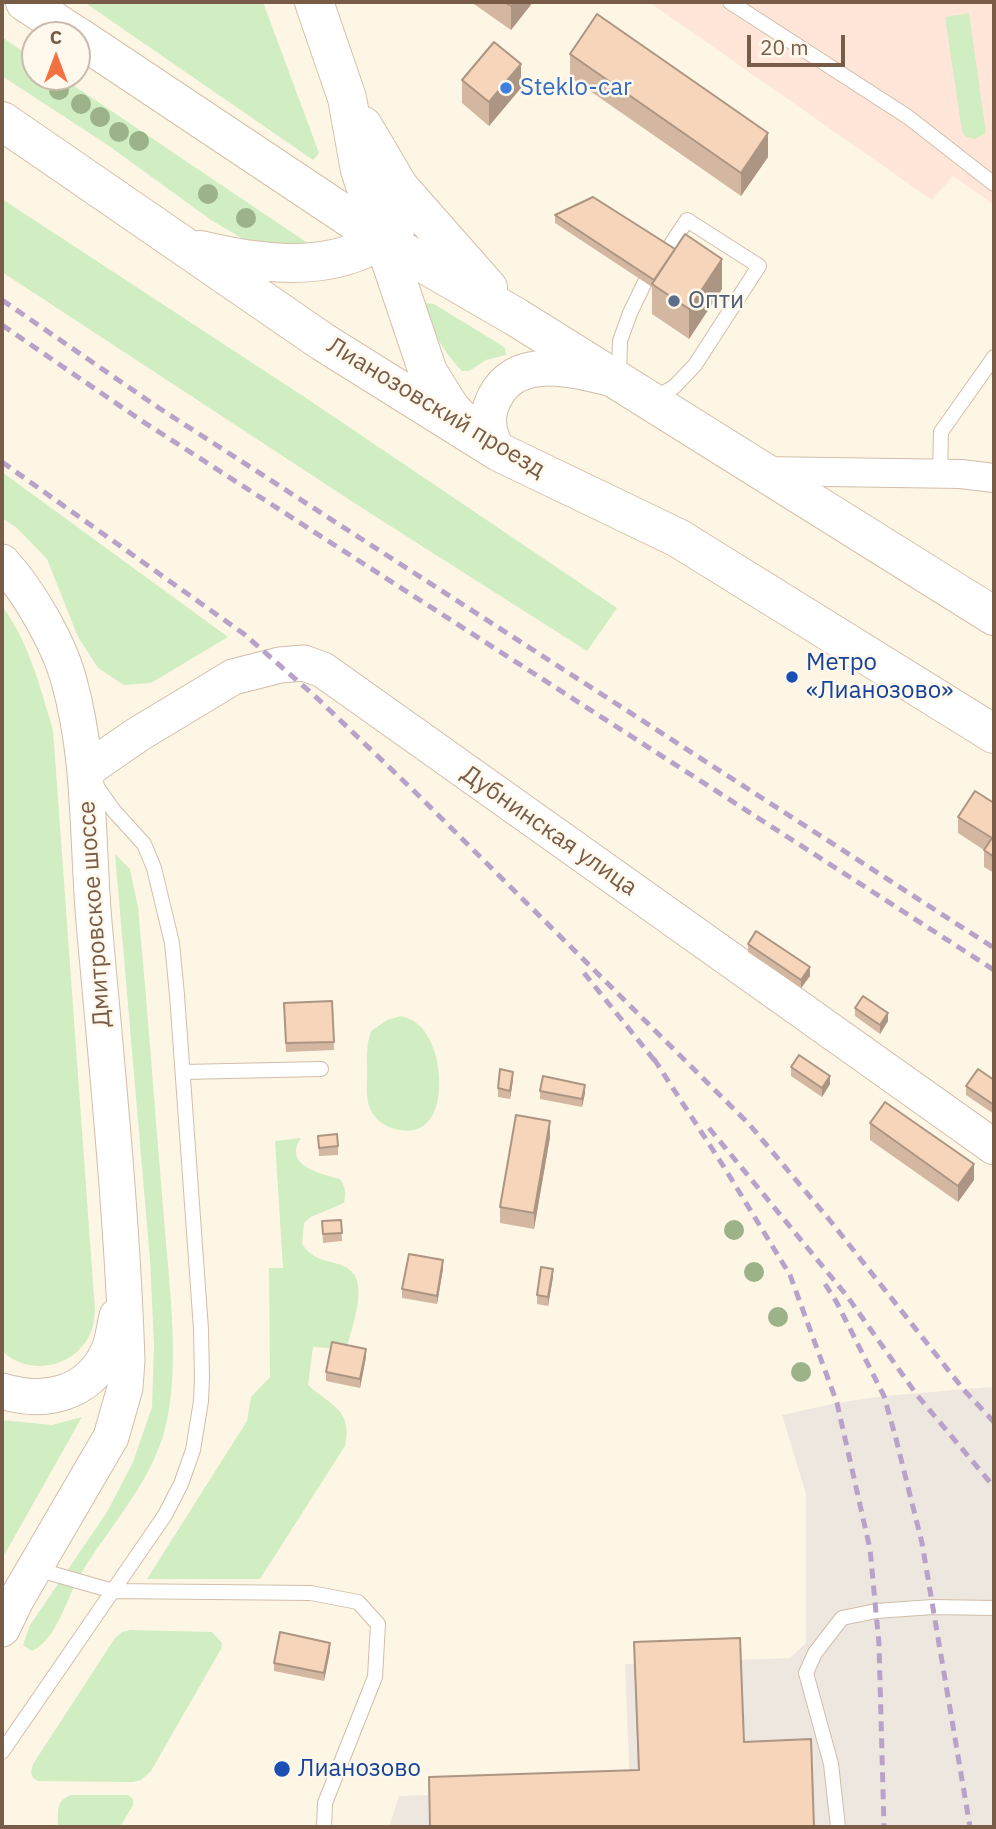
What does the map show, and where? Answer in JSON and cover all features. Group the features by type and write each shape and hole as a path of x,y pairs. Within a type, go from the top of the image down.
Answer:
{"main road":[{"path":"25,2 54,21"},
{"path":"314,2 347,97 360,170 428,372 451,408 492,447"},
{"path":"91,46 383,240 516,317 994,616"},
{"path":"347,97 399,187 433,228 516,317"},
{"name":"Лианозовский проезд","path":"2,121 323,342 492,447 678,538 994,734"},
{"path":"188,247 229,257 279,263 318,261 358,253 383,240 396,228 402,208 399,187"}],"street":[{"path":"492,447 488,417 495,397 509,378 535,368 567,368 634,390"},
{"path":"760,470 849,474 940,473 994,478"},
{"name":"Дмитровское шоссе","path":"2,562 34,607 54,645 68,677 80,722 94,919 117,1172 127,1360 125,1388 111,1437 2,1629"},
{"name":"Дубнинская улица","path":"85,771 137,735 233,677 280,665 304,663 323,670 994,1147"},
{"name":"Дмитровское шоссе","path":"2,1391 41,1397 68,1392 92,1377 108,1352 125,1286"}],"lane":[{"path":"730,2 908,117 994,184"},
{"path":"645,282 620,341 634,390 674,387 695,365 759,266 687,220 666,252"},
{"path":"940,473 941,432 994,357"},
{"path":"2,1752 164,1515 181,1484 193,1450 201,1401 201,1329 172,943 154,868 144,844 114,811 85,771"},
{"path":"183,1072 321,1069"},
{"path":"34,1569 113,1591 275,1591 311,1593 358,1601 378,1624 375,1677 325,1803 324,1827"},
{"path":"838,1827 831,1764 806,1673 815,1653 842,1618 876,1611 994,1608"}],"shaded area":[{"path":"649,2 994,2 994,205 953,176 932,200"},
{"path":"991,1387 994,1391 994,1827 389,1827 399,1796 630,1788 625,1664 790,1658 806,1643 806,1494 782,1415 884,1396"}],"green space":[{"path":"84,2 263,2 319,153 313,160"},
{"path":"969,13 985,126 985,134 975,139 966,137 962,131 945,17"},
{"path":"2,37 21,50 21,88 2,76"},
{"path":"25,91 82,91 315,248 269,252 211,220 109,146"},
{"path":"2,199 306,398 617,608 587,651 362,508 2,272"},
{"path":"426,303 434,304 501,345 505,348 506,355 486,360 469,371 462,371 438,340"},
{"path":"2,472 228,637 151,683 124,685 98,668 78,637 47,559 17,528 2,518"},
{"path":"2,606 27,650 53,730 95,1310 91,1332 75,1354 51,1365 38,1366 13,1359 2,1351"},
{"path":"115,854 130,869 138,907 171,1300 172,1386 163,1436 147,1474 79,1577 48,1638 32,1651 23,1645 30,1625 107,1512 133,1462 152,1407 154,1344 150,1260"},
{"path":"401,1016 414,1021 427,1035 438,1066 439,1094 436,1107 431,1118 422,1127 411,1130 395,1129 380,1122 370,1110 367,1094 367,1052 371,1031 387,1020"},
{"path":"301,1138 296,1148 300,1162 315,1171 340,1179 345,1191 344,1203 311,1217 304,1223 302,1244 318,1258 349,1269 356,1277 358,1300 347,1349 313,1347 308,1385 343,1416 347,1434 345,1446 260,1579 147,1579 247,1421 251,1397 270,1377 269,1268 283,1268 275,1141"},
{"path":"82,1417 2,1559 2,1420 52,1425"},
{"path":"130,1630 212,1632 222,1643 151,1771 141,1780 133,1782 38,1781 33,1778 33,1764 115,1638"},
{"path":"72,1795 128,1795 133,1799 133,1805 120,1827 58,1827 60,1803"}],"building":[{"path":"597,14 768,133 741,173 570,54"},
{"path":"494,42 521,64 489,102 462,80"},
{"path":"593,197 675,249 654,280 555,215"},
{"path":"685,234 722,259 689,309 652,284"},
{"path":"975,791 994,803 994,857 984,850 992,838 958,817"},
{"path":"756,931 810,967 801,980 748,944"},
{"path":"863,996 888,1013 880,1025 855,1008"},
{"path":"332,1001 334,1042 286,1043 284,1003"},
{"path":"799,1055 830,1076 822,1088 791,1067"},
{"path":"500,1069 513,1072 510,1091 498,1088"},
{"path":"978,1069 994,1080 994,1105 966,1086"},
{"path":"543,1076 585,1085 582,1099 540,1091"},
{"path":"885,1102 974,1164 958,1186 870,1123"},
{"path":"516,1115 550,1121 534,1213 500,1207"},
{"path":"337,1134 338,1146 319,1148 318,1136"},
{"path":"341,1220 342,1233 323,1234 322,1221"},
{"path":"409,1254 443,1260 437,1296 402,1289"},
{"path":"541,1267 553,1269 548,1297 537,1295"},
{"path":"332,1342 366,1349 360,1379 326,1372"},
{"path":"280,1632 330,1643 324,1673 274,1663"},
{"path":"740,1638 744,1742 811,1739 814,1827 430,1827 429,1777 639,1770 634,1642"}],"railway":[{"path":"2,300 159,408 994,948"},
{"path":"2,325 142,421 994,970"},
{"path":"2,462 244,634 317,698 413,790 749,1124 832,1223 964,1390 994,1422"},
{"path":"584,973 659,1066"},
{"path":"654,1059 790,1275 837,1403 870,1549 879,1644 884,1827"},
{"path":"709,1128 847,1296 917,1395 994,1487"},
{"path":"825,1284 884,1396 895,1435 922,1543 970,1827"}],"place":[{"name":"Steklo-car","path":"506,88"},
{"name":"Опти","path":"674,301"},
{"name":"Метро «Лианозово»","path":"792,677"},
{"name":"Лианозово","path":"282,1769"}]}
